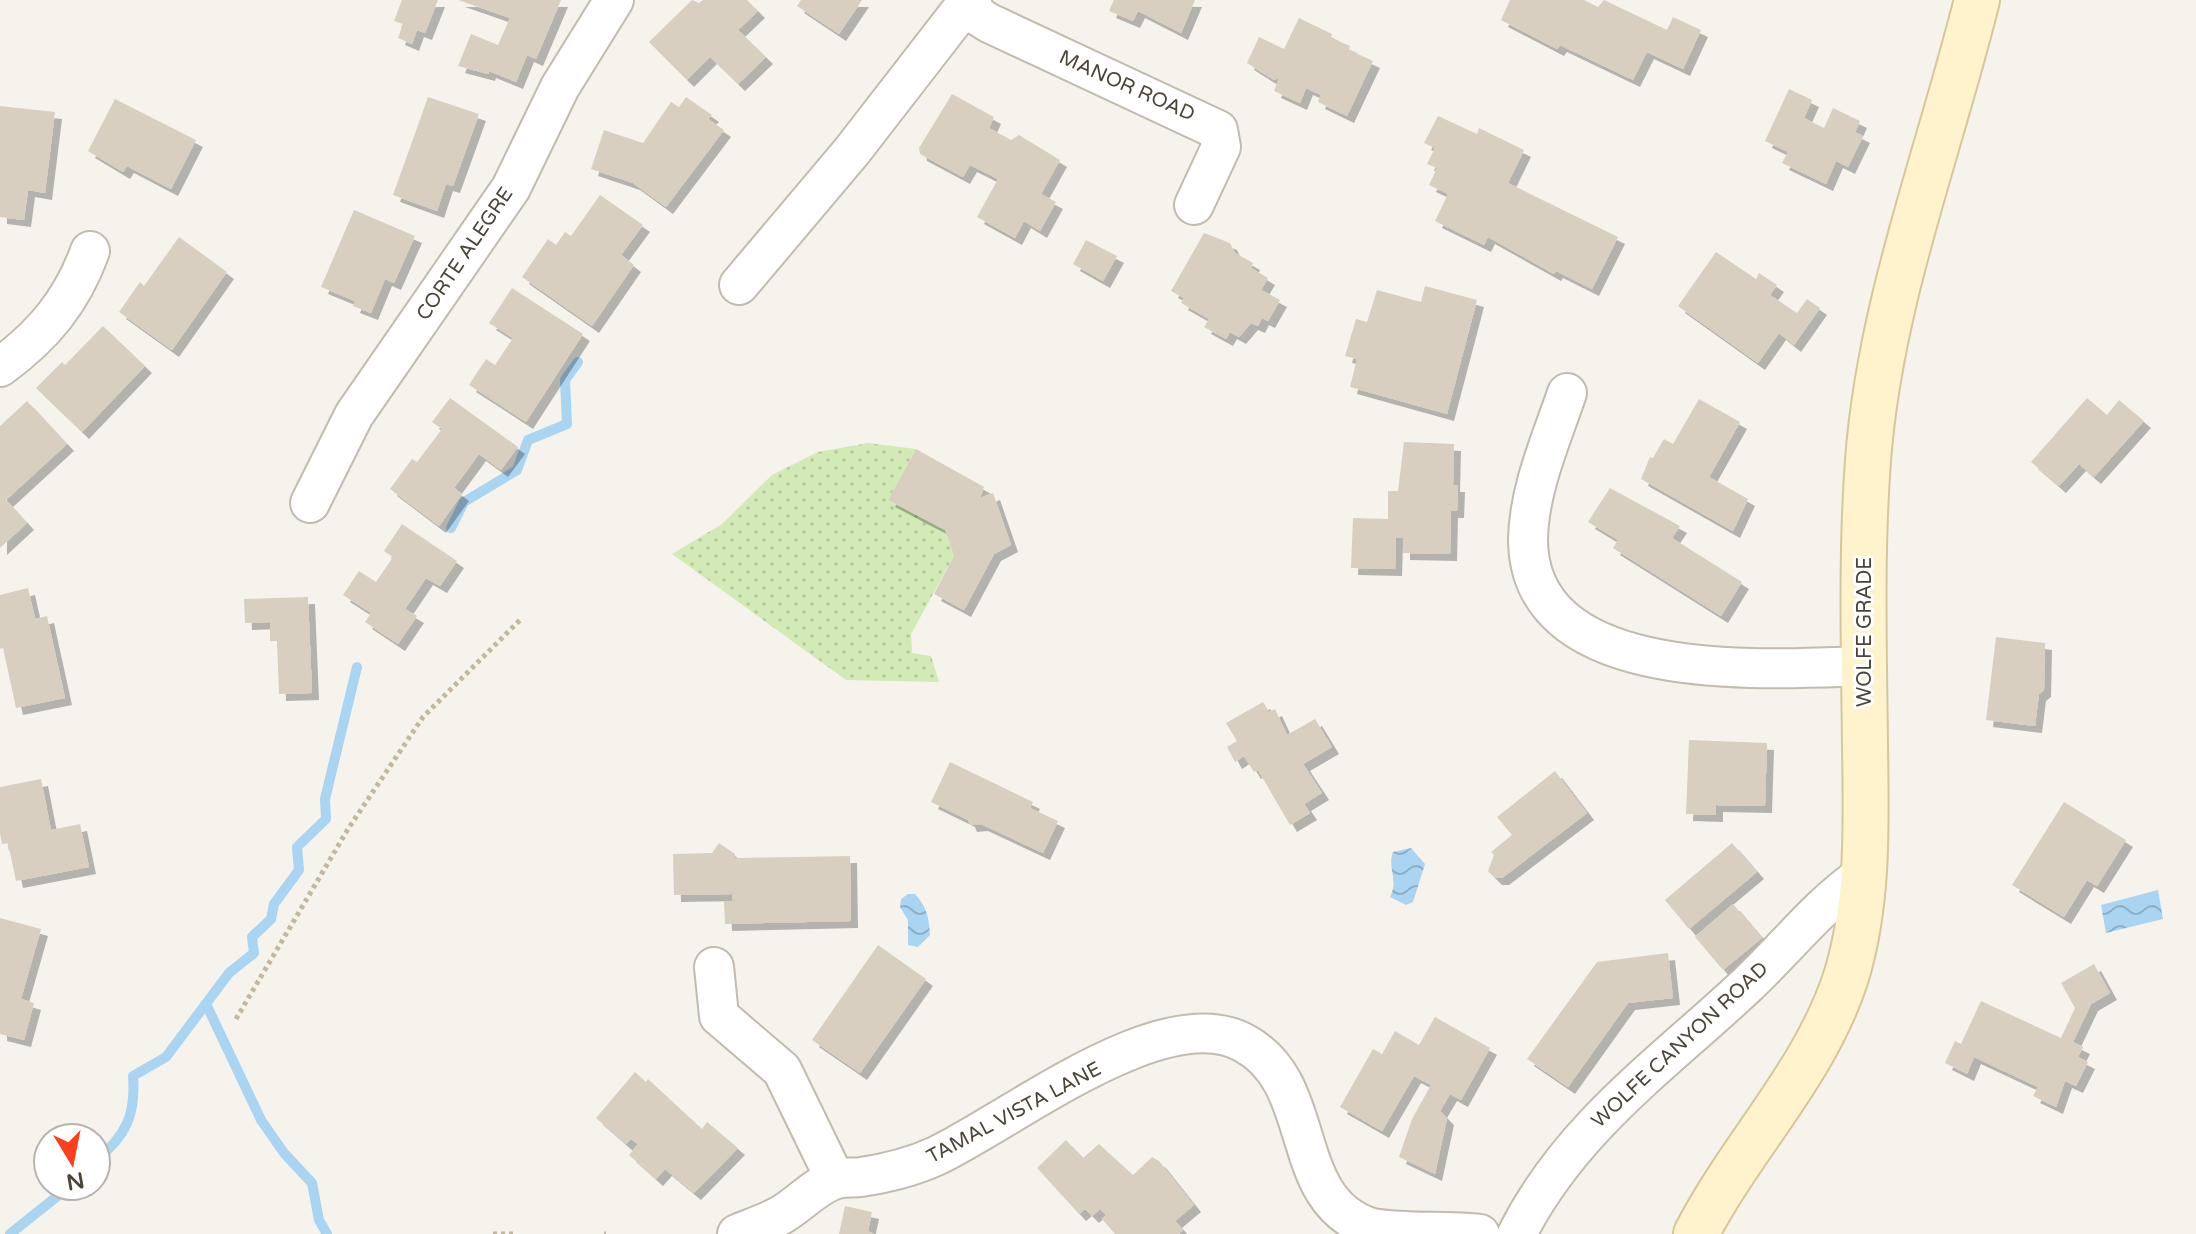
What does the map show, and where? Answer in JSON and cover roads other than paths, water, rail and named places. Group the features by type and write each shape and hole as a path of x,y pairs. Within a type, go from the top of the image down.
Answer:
{"street":[{"name":"CORTE ALEGRE","path":"310,503 337,445 372,387 511,188 560,87 614,0"},
{"name":"MANOR ROAD","path":"970,0 973,13 989,23 1218,130 1221,147 1194,205"},
{"path":"739,285 852,151 970,0"},
{"name":"WOLFE GRADE","path":"1696,1234 1805,1065 1829,1022 1853,948 1864,874 1865,523 1876,397 1898,287 1977,0"},
{"path":"0,367 52,322 74,289 90,251"},
{"path":"1567,393 1536,486 1528,541 1538,588 1559,616 1588,634 1626,649 1685,665 1748,670 1864,666"},
{"name":"WOLFE CANYON ROAD","path":"1517,1234 1563,1159 1607,1109 1748,984 1833,897 1864,874"},
{"path":"714,967 719,1016 782,1070 835,1179"},
{"name":"TAMAL VISTA LANE","path":"737,1234 781,1215 835,1179 888,1173 956,1147 1022,1104 1158,1040 1213,1034 1244,1042 1277,1074 1296,1111 1318,1186 1346,1217 1390,1232 1480,1234"}],"water":[{"path":"1411,848 1425,864 1413,902 1406,905 1390,897 1393,885 1391,863 1393,852"},
{"path":"2158,890 2163,919 2106,933 2101,905"},
{"path":"915,894 928,918 930,935 918,947 908,945 908,920 900,907 901,899"}],"waterway":[{"path":"451,528 464,502 517,470 528,440 567,424 565,380 578,362"},
{"path":"112,1145 122,1133 131,1113 133,1076 166,1057 229,973 254,953 252,937 271,919 274,904 299,870 297,847 326,819 325,799 357,667"},
{"path":"207,1006 261,1120 284,1153 312,1183 319,1220 327,1234"},
{"path":"10,1234 50,1202"}]}
